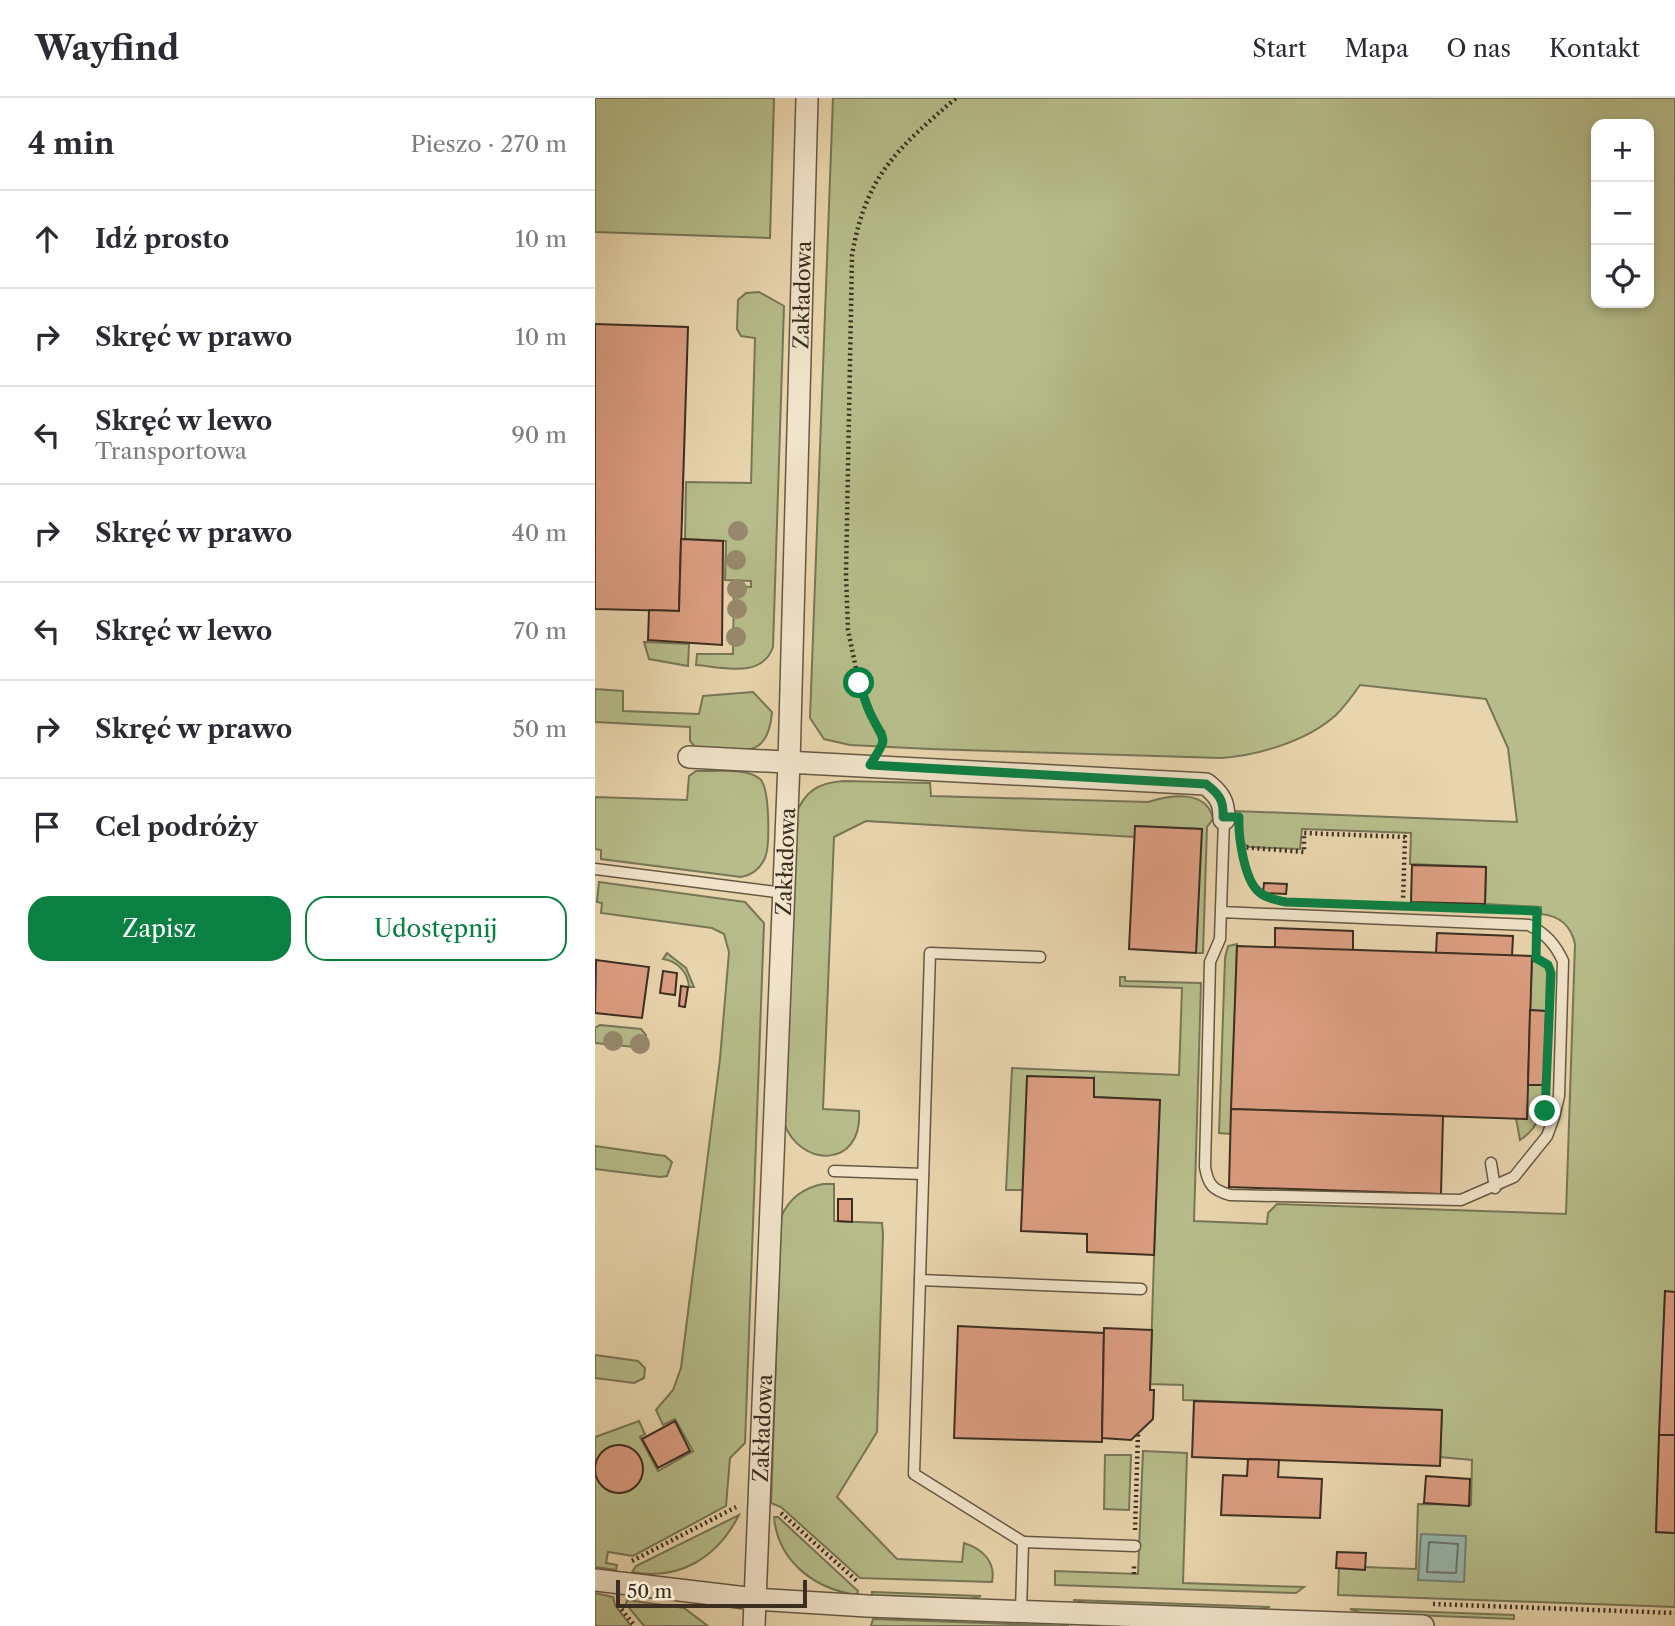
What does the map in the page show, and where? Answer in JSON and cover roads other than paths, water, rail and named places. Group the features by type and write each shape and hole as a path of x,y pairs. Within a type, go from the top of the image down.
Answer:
{"street":[{"name":"Zakładowa","path":"754,1626 789,763 807,98"},
{"path":"689,757 1206,784 1218,793 1224,804 1224,819"},
{"path":"595,1580 619,1585 755,1599 1021,1612 1423,1626"}],"lane":[{"path":"1221,912 1529,925 1541,931 1555,946 1563,961 1559,1096 1548,1136 1514,1177 1495,1188 1461,1200 1230,1195 1216,1191 1207,1182 1205,1167 1210,962 1220,939 1224,819"},
{"path":"595,869 783,892"},
{"path":"1040,957 930,953 914,1474 1023,1542 1135,1546"},
{"path":"1491,1163 1495,1188"},
{"path":"834,1171 923,1174"},
{"path":"920,1280 1141,1289"},
{"path":"1021,1612 1023,1542"}],"water":[{"path":"1421,1534 1466,1536 1464,1582 1418,1580"}]}
